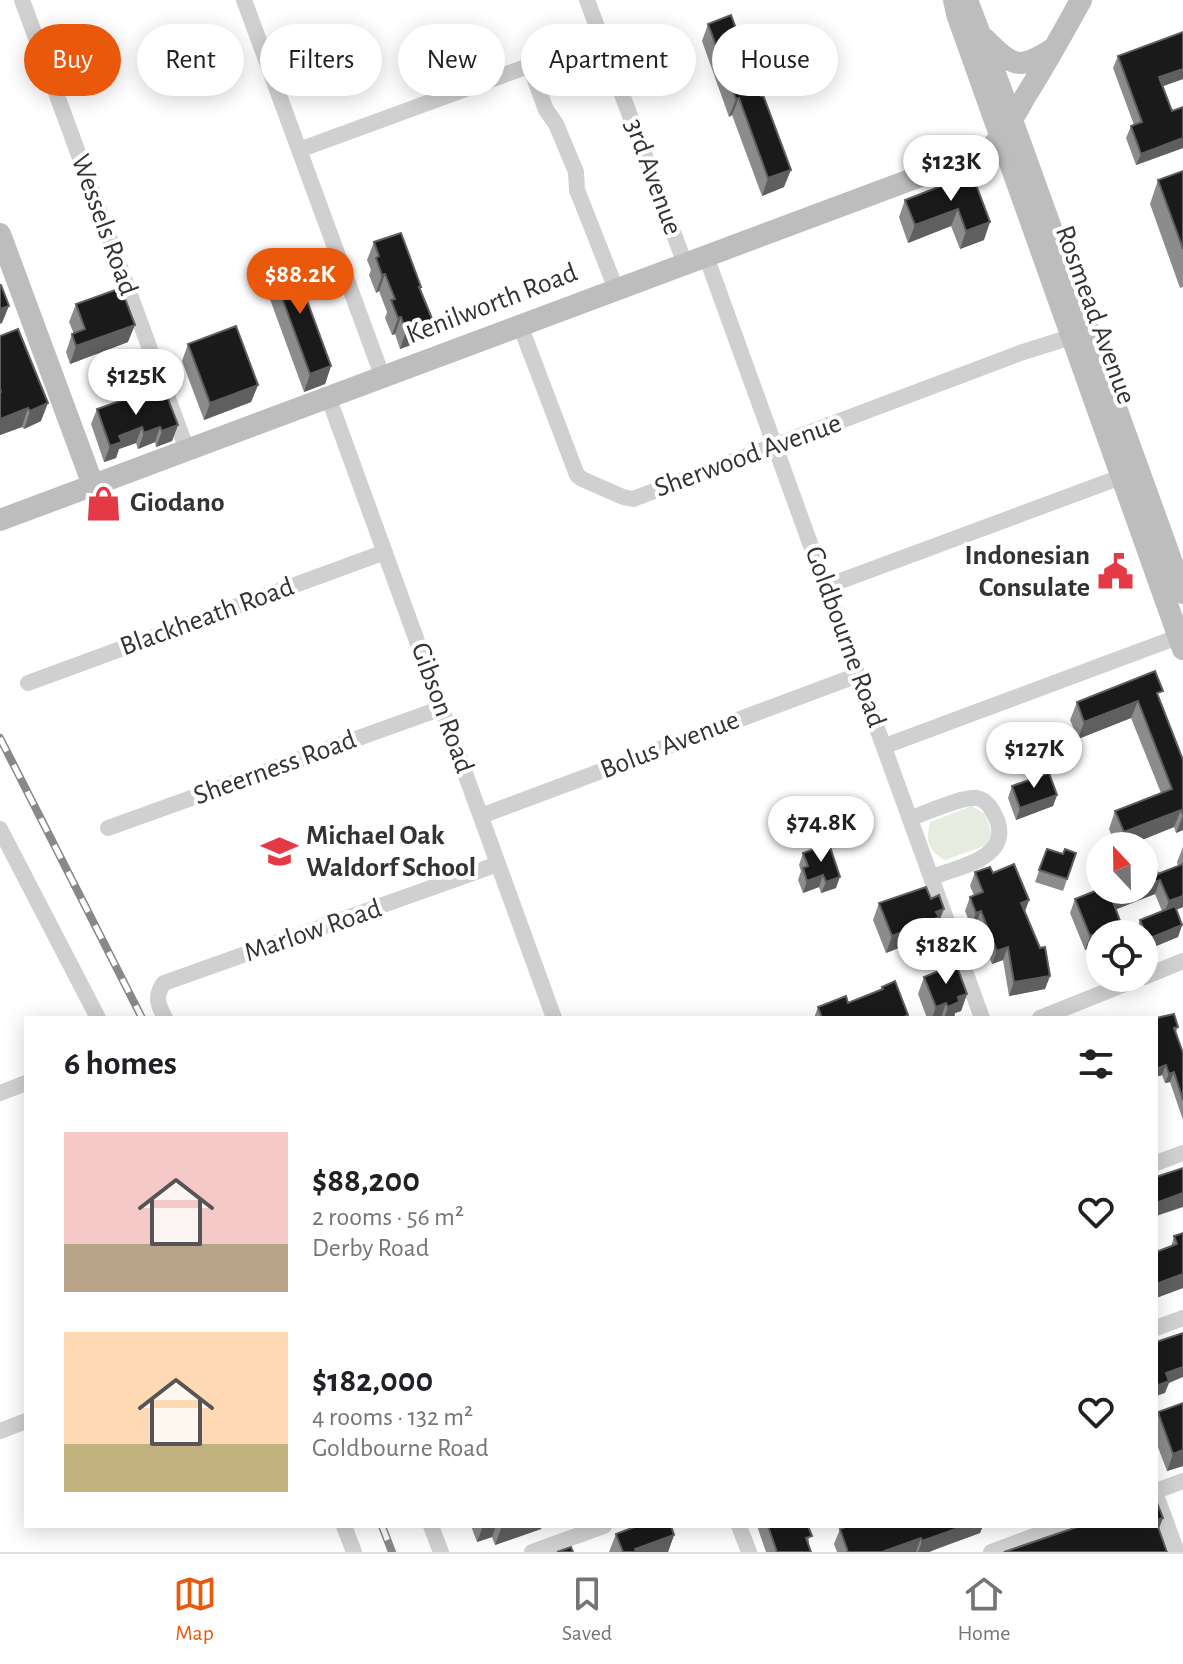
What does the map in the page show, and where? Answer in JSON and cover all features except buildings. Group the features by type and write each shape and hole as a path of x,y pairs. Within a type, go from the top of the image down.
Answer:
{"street":[{"name":"Wessels Road","path":"22,0 187,450"},
{"path":"244,0 383,378"},
{"name":"3rd Avenue","path":"587,0 596,24"},
{"name":"Rosmead Avenue","path":"954,0 957,14 1006,128 1130,474 1181,640"},
{"name":"Rosmead Avenue","path":"967,0 981,36 1006,128 1071,337 1183,593"},
{"path":"1006,128 1081,0"},
{"path":"981,36 1004,58 1014,63 1027,63 1056,46"},
{"path":"299,150 521,69"},
{"path":"541,96 576,172 577,190 616,289"},
{"name":"3rd Avenue","path":"626,96 696,260"},
{"name":"Kenilworth Road","path":"0,520 985,152 1006,128"},
{"path":"0,234 93,485"},
{"name":"Goldbourne Road","path":"696,260 775,446 981,1016"},
{"name":"Sherwood Avenue","path":"520,325 575,470 582,479 633,499 1023,352 1071,337"},
{"name":"Gibson Road","path":"329,399 553,1016"},
{"path":"827,586 1130,474"},
{"name":"Blackheath Road","path":"28,683 385,552"},
{"path":"885,746 1181,640"},
{"name":"Bolus Avenue","path":"481,816 858,675"},
{"name":"Sheerness Road","path":"108,828 442,708"},
{"path":"911,818 976,798 989,805 997,820 1001,836 993,851 981,859 932,877"},
{"path":"0,829 97,1016"},
{"name":"Marlow Road","path":"164,1016 157,997 164,983 498,864"},
{"path":"1158,971 1183,961"},
{"path":"1045,1016 1105,992"},
{"path":"0,1093 24,1084"},
{"path":"1158,1162 1183,1153"},
{"path":"1158,1327 1183,1318"},
{"path":"0,1431 24,1422"},
{"path":"1158,1492 1183,1481"},
{"path":"1158,1499 1177,1552"},
{"path":"345,1528 354,1552"},
{"path":"432,1528 441,1552"},
{"path":"532,1552 598,1528"},
{"path":"740,1528 749,1552"},
{"path":"991,1552 1056,1528"}],"shaded area":[{"path":"972,806 985,814 992,834 987,845 945,860 934,853 929,844 930,822"}],"railway":[{"path":"0,738 141,1016"},
{"path":"383,1528 392,1552"}],"place":[{"name":"Giodano","path":"104,503"},
{"name":"Indonesian Consulate","path":"1116,572"},
{"name":"Michael Oak Waldorf School","path":"280,852"}]}
